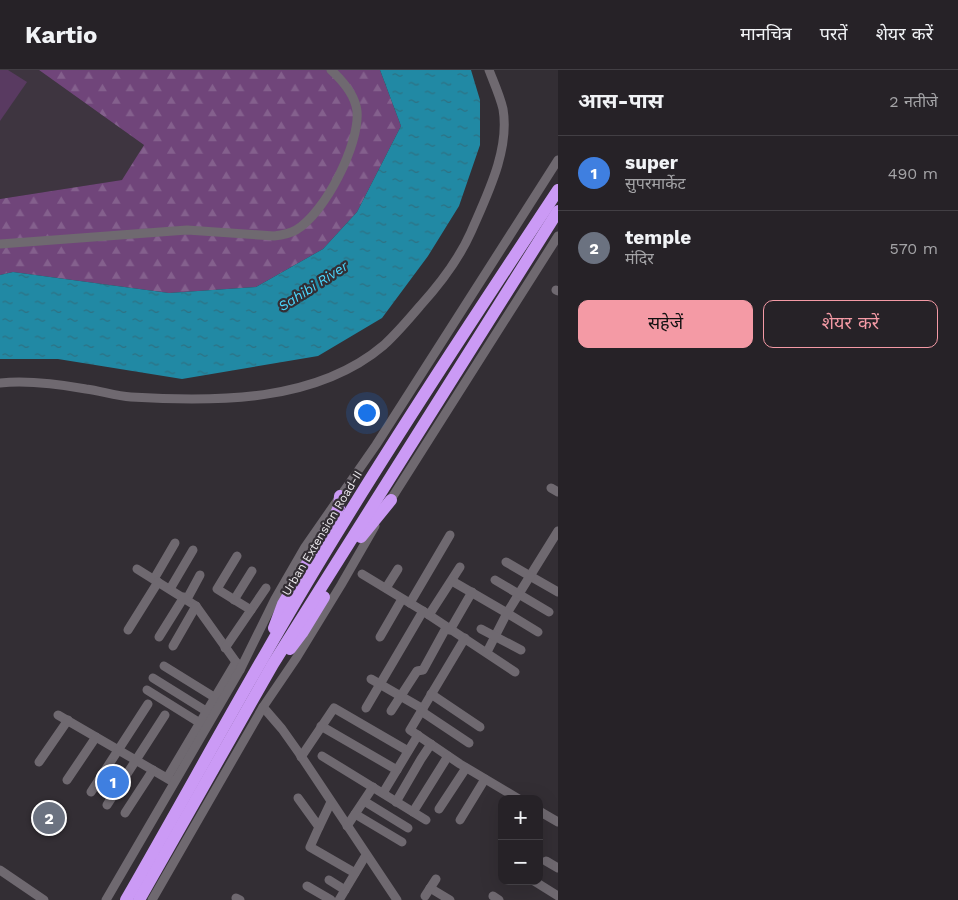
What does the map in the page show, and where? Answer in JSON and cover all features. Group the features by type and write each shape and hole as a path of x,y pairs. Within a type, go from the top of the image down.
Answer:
{"highway":[{"name":"Urban Extension Road-II","path":"126,900 273,640 344,520 496,282 558,190"},
{"path":"139,900 273,664 558,211"},
{"path":"273,640 273,631 283,604 333,520 339,507 340,496"},
{"path":"273,664 288,651 302,634 358,541 391,500"}],"street":[{"path":"0,244 187,230 274,236 284,235 296,230 320,209 332,190 354,137 357,119 355,102 343,82 331,70"},
{"path":"0,383 45,383 129,396 230,399 266,394 301,386 329,377 359,362 383,345 410,318 454,263 467,241 485,198 503,142 502,108 489,70"},
{"path":"171,780 305,546 381,437 558,160"},
{"path":"152,900 263,707 297,657 391,500 558,236"},
{"path":"487,652 507,613 530,576 554,547 558,531"},
{"path":"380,637 450,535"},
{"path":"128,630 175,543"},
{"path":"170,589 193,550"},
{"path":"237,556 217,587 218,590 251,610"},
{"path":"506,562 558,592"},
{"path":"366,708 426,613 452,581 460,567"},
{"path":"138,569 196,606 238,666"},
{"path":"386,588 398,569"},
{"path":"234,600 252,571"},
{"path":"362,574 487,652 515,672"},
{"path":"159,638 200,575"},
{"path":"494,580 549,612"},
{"path":"452,581 538,632"},
{"path":"225,648 266,588"},
{"path":"391,711 417,671 423,670 472,592"},
{"path":"173,646 196,606"},
{"path":"481,628 521,650"},
{"path":"465,638 410,730 466,768 511,795"},
{"path":"164,666 214,697"},
{"path":"106,900 206,711 214,697 238,666"},
{"path":"153,678 206,711"},
{"path":"371,679 401,696 469,743"},
{"path":"146,690 200,723"},
{"path":"431,694 480,727"},
{"path":"90,792 148,704"},
{"path":"263,707 302,757 397,900"},
{"path":"302,757 334,708 408,751"},
{"path":"58,715 171,780"},
{"path":"106,805 165,715"},
{"path":"39,762 68,720"},
{"path":"321,726 397,770"},
{"path":"383,793 418,735"},
{"path":"67,780 96,737"},
{"path":"396,802 431,744"},
{"path":"322,756 426,820"},
{"path":"413,812 448,756"},
{"path":"440,810 466,768"},
{"path":"125,813 153,770"},
{"path":"460,820 485,779"},
{"path":"347,826 373,787"},
{"path":"298,798 318,827"},
{"path":"364,801 408,828"},
{"path":"331,802 310,847 355,873"},
{"path":"543,813 558,822"},
{"path":"355,814 402,842"},
{"path":"339,900 366,855"},
{"path":"0,870 44,900"},
{"path":"425,899 436,879"},
{"path":"329,880 345,890"},
{"path":"540,885 558,896"},
{"path":"307,886 331,900"},
{"path":"430,888 450,900"}],"shaded area":[{"path":"0,70 39,70 144,145 123,180 0,199"},
{"path":"0,70 8,70 27,82 0,121"}],"green space":[{"path":"39,70 380,70 401,126 357,212 323,249 256,287 169,293 13,272 0,275 0,199 122,180 144,145"}],"water":[{"name":"Sahibi River","path":"380,70 471,70 480,100 480,145 459,206 428,256 382,318 318,356 182,379 58,359 0,359 0,275 13,272 169,293 256,287 323,249 357,212 401,126"}],"place":[{"name":"super","path":"113,782"},
{"name":"temple","path":"49,818"}]}
